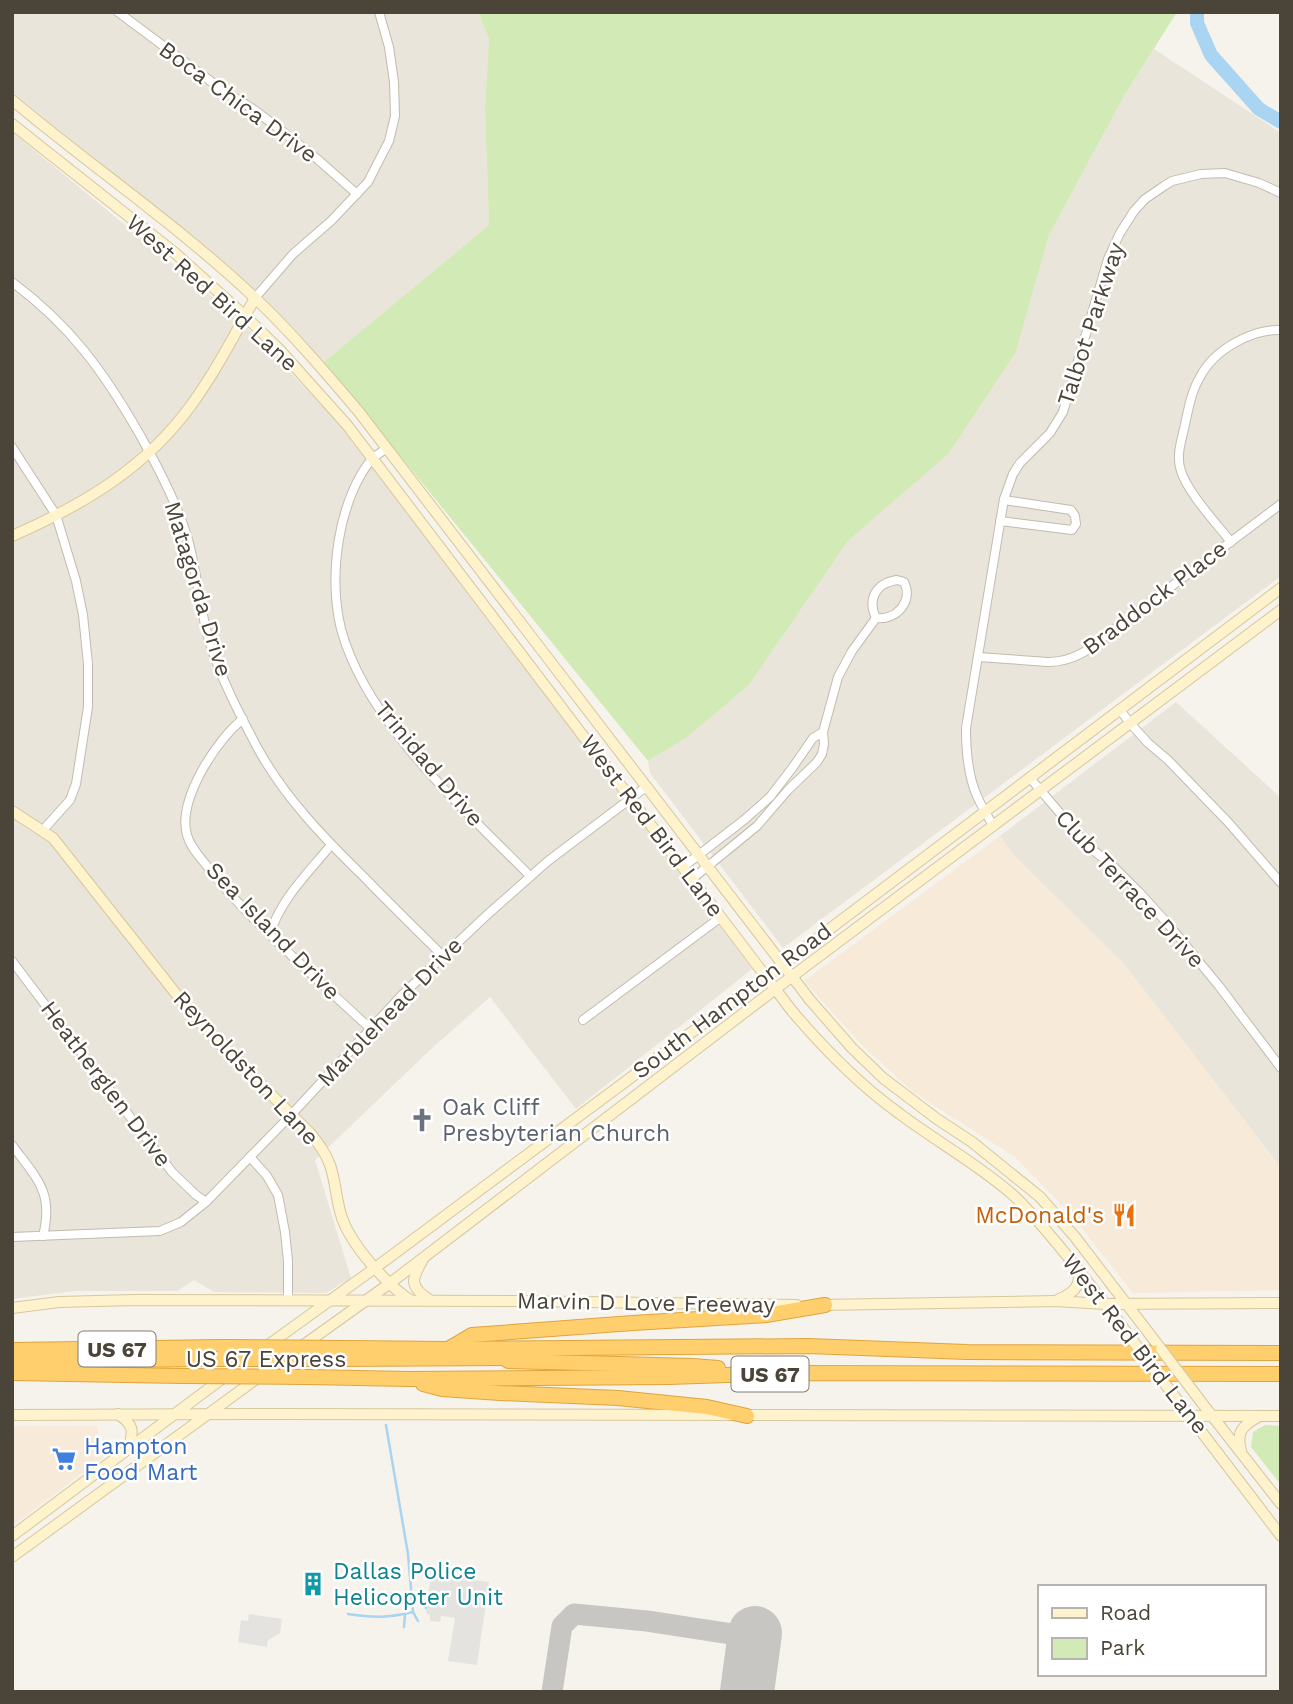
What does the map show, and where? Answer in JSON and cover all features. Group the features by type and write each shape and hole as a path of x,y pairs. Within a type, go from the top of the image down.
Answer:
{"highway":[{"path":"449,1349 472,1335 766,1315 825,1305"},
{"path":"436,1359 786,1353 808,1346"},
{"name":"Marvin D Love Freeway","path":"12,1350 341,1353 449,1349 808,1346 967,1352 1281,1353"},
{"name":"US 67 Express","path":"12,1361 219,1353"},
{"name":"US 67 Express","path":"341,1353 436,1359"},
{"path":"436,1359 693,1366 784,1373"},
{"name":"US 67","path":"12,1373 409,1379 669,1377 784,1373 1281,1374"},
{"path":"409,1379 442,1389 618,1398 707,1406 747,1416"}],"main road":[{"name":"West Red Bird Lane","path":"12,100 148,206 255,298 318,364 387,448 791,976 876,1072 989,1155 1050,1208 1281,1504"},
{"name":"West Red Bird Lane","path":"12,124 175,253 245,316 312,385 373,458 821,1046 854,1078 901,1115 999,1183 1037,1220 1073,1262 1281,1536"},
{"path":"12,536 70,509 100,491 134,466 166,436 192,404 220,361 255,298"},
{"name":"South Hampton Road","path":"12,1536 782,965 1281,588"},
{"name":"South Hampton Road","path":"12,1557 389,1284 791,976 1281,610"},
{"path":"1207,644 1218,658"},
{"path":"612,774 627,762"},
{"name":"Reynoldston Lane","path":"12,811 53,838 192,1014 292,1114 321,1147 330,1166 343,1221 375,1268 389,1284 412,1301"},
{"path":"901,1115 912,1101"},
{"path":"579,1116 589,1130"},
{"path":"540,1145 551,1159"},
{"path":"1037,1220 1050,1208"},
{"path":"425,1255 414,1281 419,1293 433,1301"},
{"path":"1055,1301 1068,1296 1076,1289 1079,1274 1073,1262"},
{"name":"Marvin D Love Freeway","path":"12,1308 72,1301 134,1300 825,1305 1055,1301 1105,1304 1281,1303"},
{"path":"118,1414 129,1421 132,1427 129,1449"},
{"path":"12,1415 1281,1416"},
{"path":"1245,1460 1239,1441 1241,1431 1259,1416"}],"street":[{"name":"Boca Chica Drive","path":"118,12 221,89 256,111 357,194"},
{"path":"255,298 293,254 331,221 368,182 389,141 395,116 394,82 380,12"},
{"name":"Talbot Parkway","path":"993,826 975,794 967,761 966,728 1004,500 1020,463 1050,433 1063,412 1108,259 1134,211 1145,199 1172,181 1201,174 1225,173 1281,193"},
{"name":"Matagorda Drive","path":"12,282 55,318 91,357 122,403 149,451 172,497 187,537 209,639 219,667 274,776 331,845 443,956"},
{"path":"1231,542 1192,491 1180,469 1179,456 1184,431 1193,394 1205,368 1221,353 1242,340 1264,332 1281,330"},
{"path":"12,447 56,516 76,581 83,614 88,664 88,707 73,793 60,813 43,831"},
{"name":"Trinidad Drive","path":"387,448 373,458 359,478 340,530 335,586 337,610 347,648 361,680 393,728 430,772 530,876"},
{"path":"1000,521 1072,530 1076,524 1075,516 1070,510 1004,500"},
{"name":"Braddock Place","path":"978,657 1058,662 1075,657 1281,505"},
{"path":"891,581 904,582 908,594 904,605 891,616 880,620 876,618 873,603 878,587 891,581"},
{"path":"692,879 752,830 822,754 823,732 838,677 852,651 876,618"},
{"path":"1121,710 1149,743 1228,822 1281,883"},
{"name":"Sea Island Drive","path":"243,719 213,751 194,790 187,810 186,828 190,843 214,876 270,934 371,1029"},
{"path":"683,866 744,820 772,793 813,738 823,732"},
{"path":"793,767 807,773"},
{"name":"Club Terrace Drive","path":"1030,778 1089,847 1112,865 1168,924 1281,1068"},
{"name":"Marblehead Drive","path":"12,1237 160,1230 181,1222 206,1202 402,995 443,956 530,876 646,787"},
{"path":"772,793 781,798"},
{"path":"744,820 752,830"},
{"path":"270,934 274,920 286,900 331,845"},
{"path":"583,1020 721,917"},
{"name":"Heatherglen Drive","path":"12,961 172,1172 206,1202"},
{"path":"12,1146 42,1188 47,1210 43,1236"},
{"path":"250,1157 267,1176 278,1195 287,1251 288,1301"}],"shaded area":[{"path":"12,12 478,12 489,39 485,108 489,225 324,362 255,293 12,92"},
{"path":"1154,49 1281,133 1281,576 783,948 650,773 648,761 686,738 749,685 848,541 949,452 1016,352 1049,235 1124,96"},
{"path":"12,132 237,317 333,417 752,969 576,1109 490,997 430,1050 315,1160 351,1278 326,1293 214,1292 194,1280 177,1291 75,1291 12,1299"},
{"path":"1176,702 1281,798 1281,1168 1124,964 1011,853 1000,836"},
{"path":"1000,836 1012,853 1124,964 1281,1168 1281,1290 1133,1293 1072,1216 1015,1157 913,1092 862,1045 804,981"},
{"path":"12,1426 97,1426 99,1441 108,1454 12,1526"},
{"path":"431,1574 489,1582 477,1665 448,1661 455,1618 441,1616 440,1622 430,1621 430,1615 426,1613"},
{"path":"249,1614 282,1619 280,1633 268,1640 267,1647 238,1642 241,1620 248,1621"}],"green space":[{"path":"478,12 1177,12 1124,96 1049,235 1016,352 949,453 848,541 749,685 686,738 648,761 324,362 489,225 485,108 489,39"},
{"path":"1265,1425 1281,1426 1281,1485 1251,1447 1253,1432"}],"waterway":[{"path":"1197,12 1197,23 1211,55 1259,109 1281,122"},
{"path":"386,1425 408,1554 413,1612 418,1621"},
{"path":"412,1597 419,1599 426,1608"},
{"path":"348,1614 381,1617 413,1612"},
{"path":"404,1627 405,1614"}],"taxiway":[{"path":"552,1692 562,1626 574,1614 647,1621 738,1635 754,1645"}],"runway":[{"path":"747,1692 755,1633"}],"place":[{"name":"Oak Cliff Presbyterian Church","path":"422,1120"},
{"name":"McDonald's","path":"1124,1215"},
{"name":"Hampton Food Mart","path":"64,1459"},
{"name":"Dallas Police Helicopter Unit","path":"313,1584"}]}
